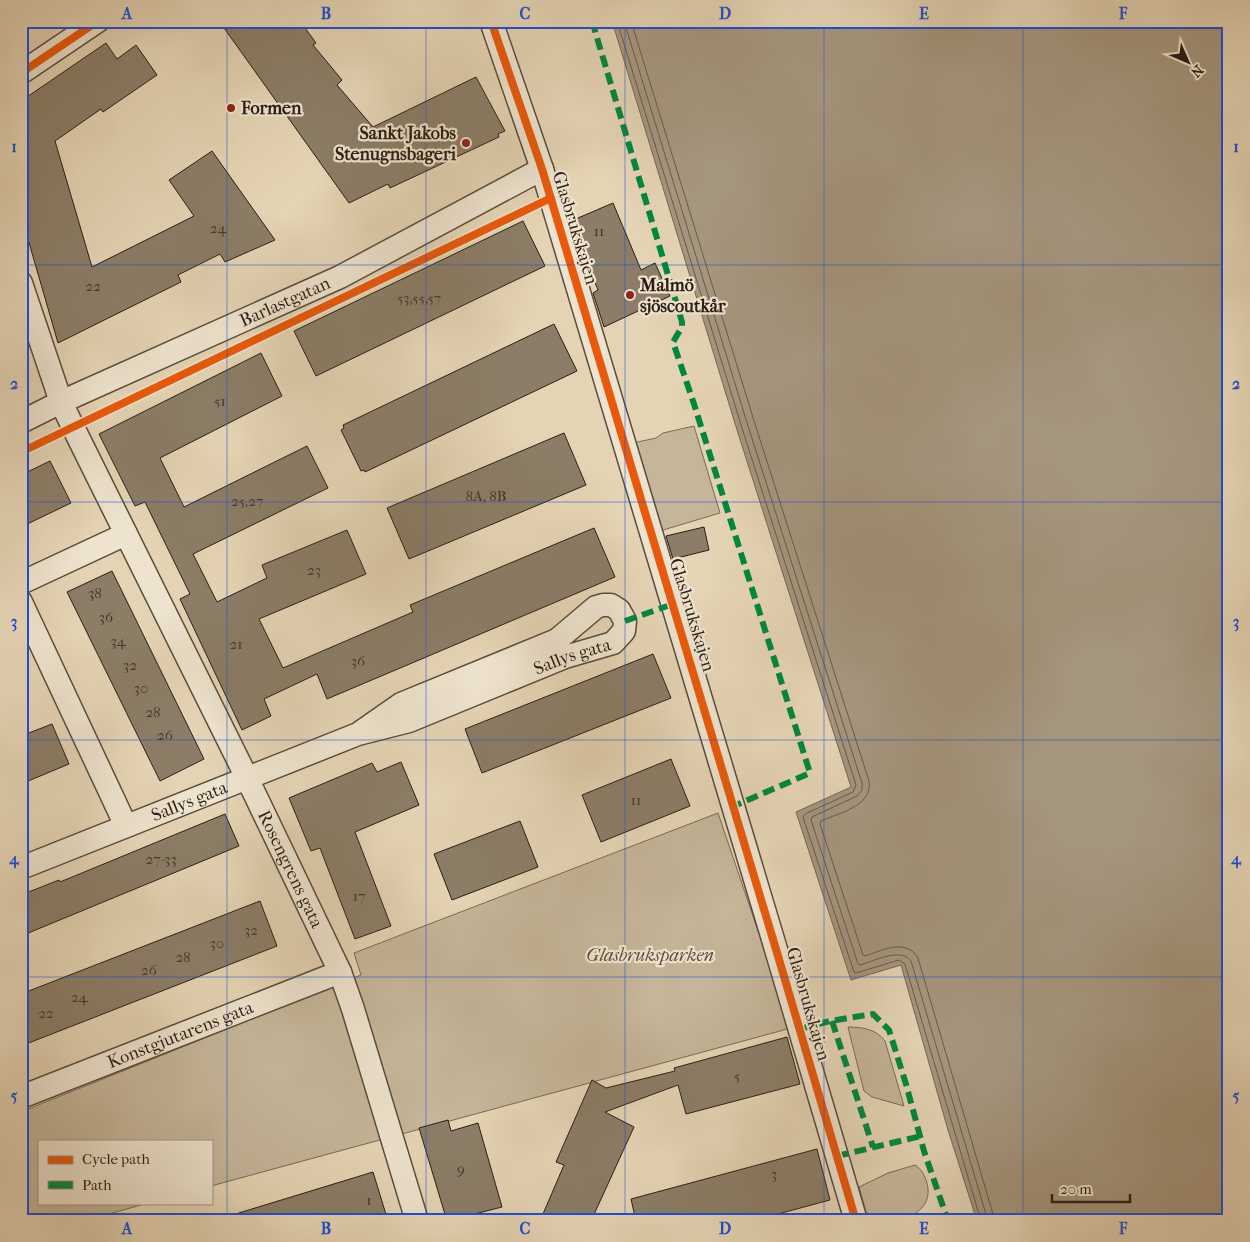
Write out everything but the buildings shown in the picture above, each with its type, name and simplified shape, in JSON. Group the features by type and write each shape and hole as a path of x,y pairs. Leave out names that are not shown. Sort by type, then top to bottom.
{"street":[{"path":"21,73 98,21"},
{"name":"Glasbrukskajen","path":"491,21 542,169 856,1221"},
{"name":"Barlastgatan","path":"21,422 61,402 340,276 542,169"},
{"name":"Rosengrens gata","path":"21,283 61,402 247,778 340,972 417,1221"},
{"path":"21,583 126,534"},
{"path":"21,602 126,826"},
{"name":"Sallys gata","path":"21,868 358,734 409,721 565,657 613,643 624,631 625,621 619,610 611,605 596,607 557,640 401,704 358,734"},
{"name":"Konstgjutarens gata","path":"21,1098 340,972"}],"green space":[{"path":"694,426 720,513 660,531 633,443 656,438 663,433"},
{"name":"Glasbruksparken","path":"718,813 791,1028 212,1186 212,1140 38,1140 38,1204 144,1204 84,1221 21,1221 21,1112 361,975 354,953"},
{"path":"848,1027 868,1030 877,1034 885,1041 904,1106 872,1097 864,1091"},
{"path":"915,1165 921,1170 926,1180 928,1193 925,1203 919,1211 899,1219 876,1217 866,1212 859,1187 888,1173"}],"water":[{"path":"612,21 1229,21 1229,1221 977,1221 948,1130 901,965 851,980 796,812 851,787 737,430"}],"marked path":[{"path":"592,21 682,322 682,327 673,342 810,773 734,806"},
{"path":"625,621 673,604"},
{"path":"800,1029 830,1021 873,1014 889,1030 924,1151 948,1221"},
{"path":"832,1021 873,1147"},
{"path":"837,1156 921,1136"},
{"path":"843,1221 855,1218"}],"cycle path":[{"path":"21,73 98,21"},
{"path":"491,21 542,169 856,1221"},
{"path":"21,452 551,198"}],"place":[{"name":"Formen","path":"231,108"},
{"name":"Sankt Jakobs Stenugnsbageri","path":"466,143"},
{"name":"Malmö sjöscoutkår","path":"630,295"}]}
